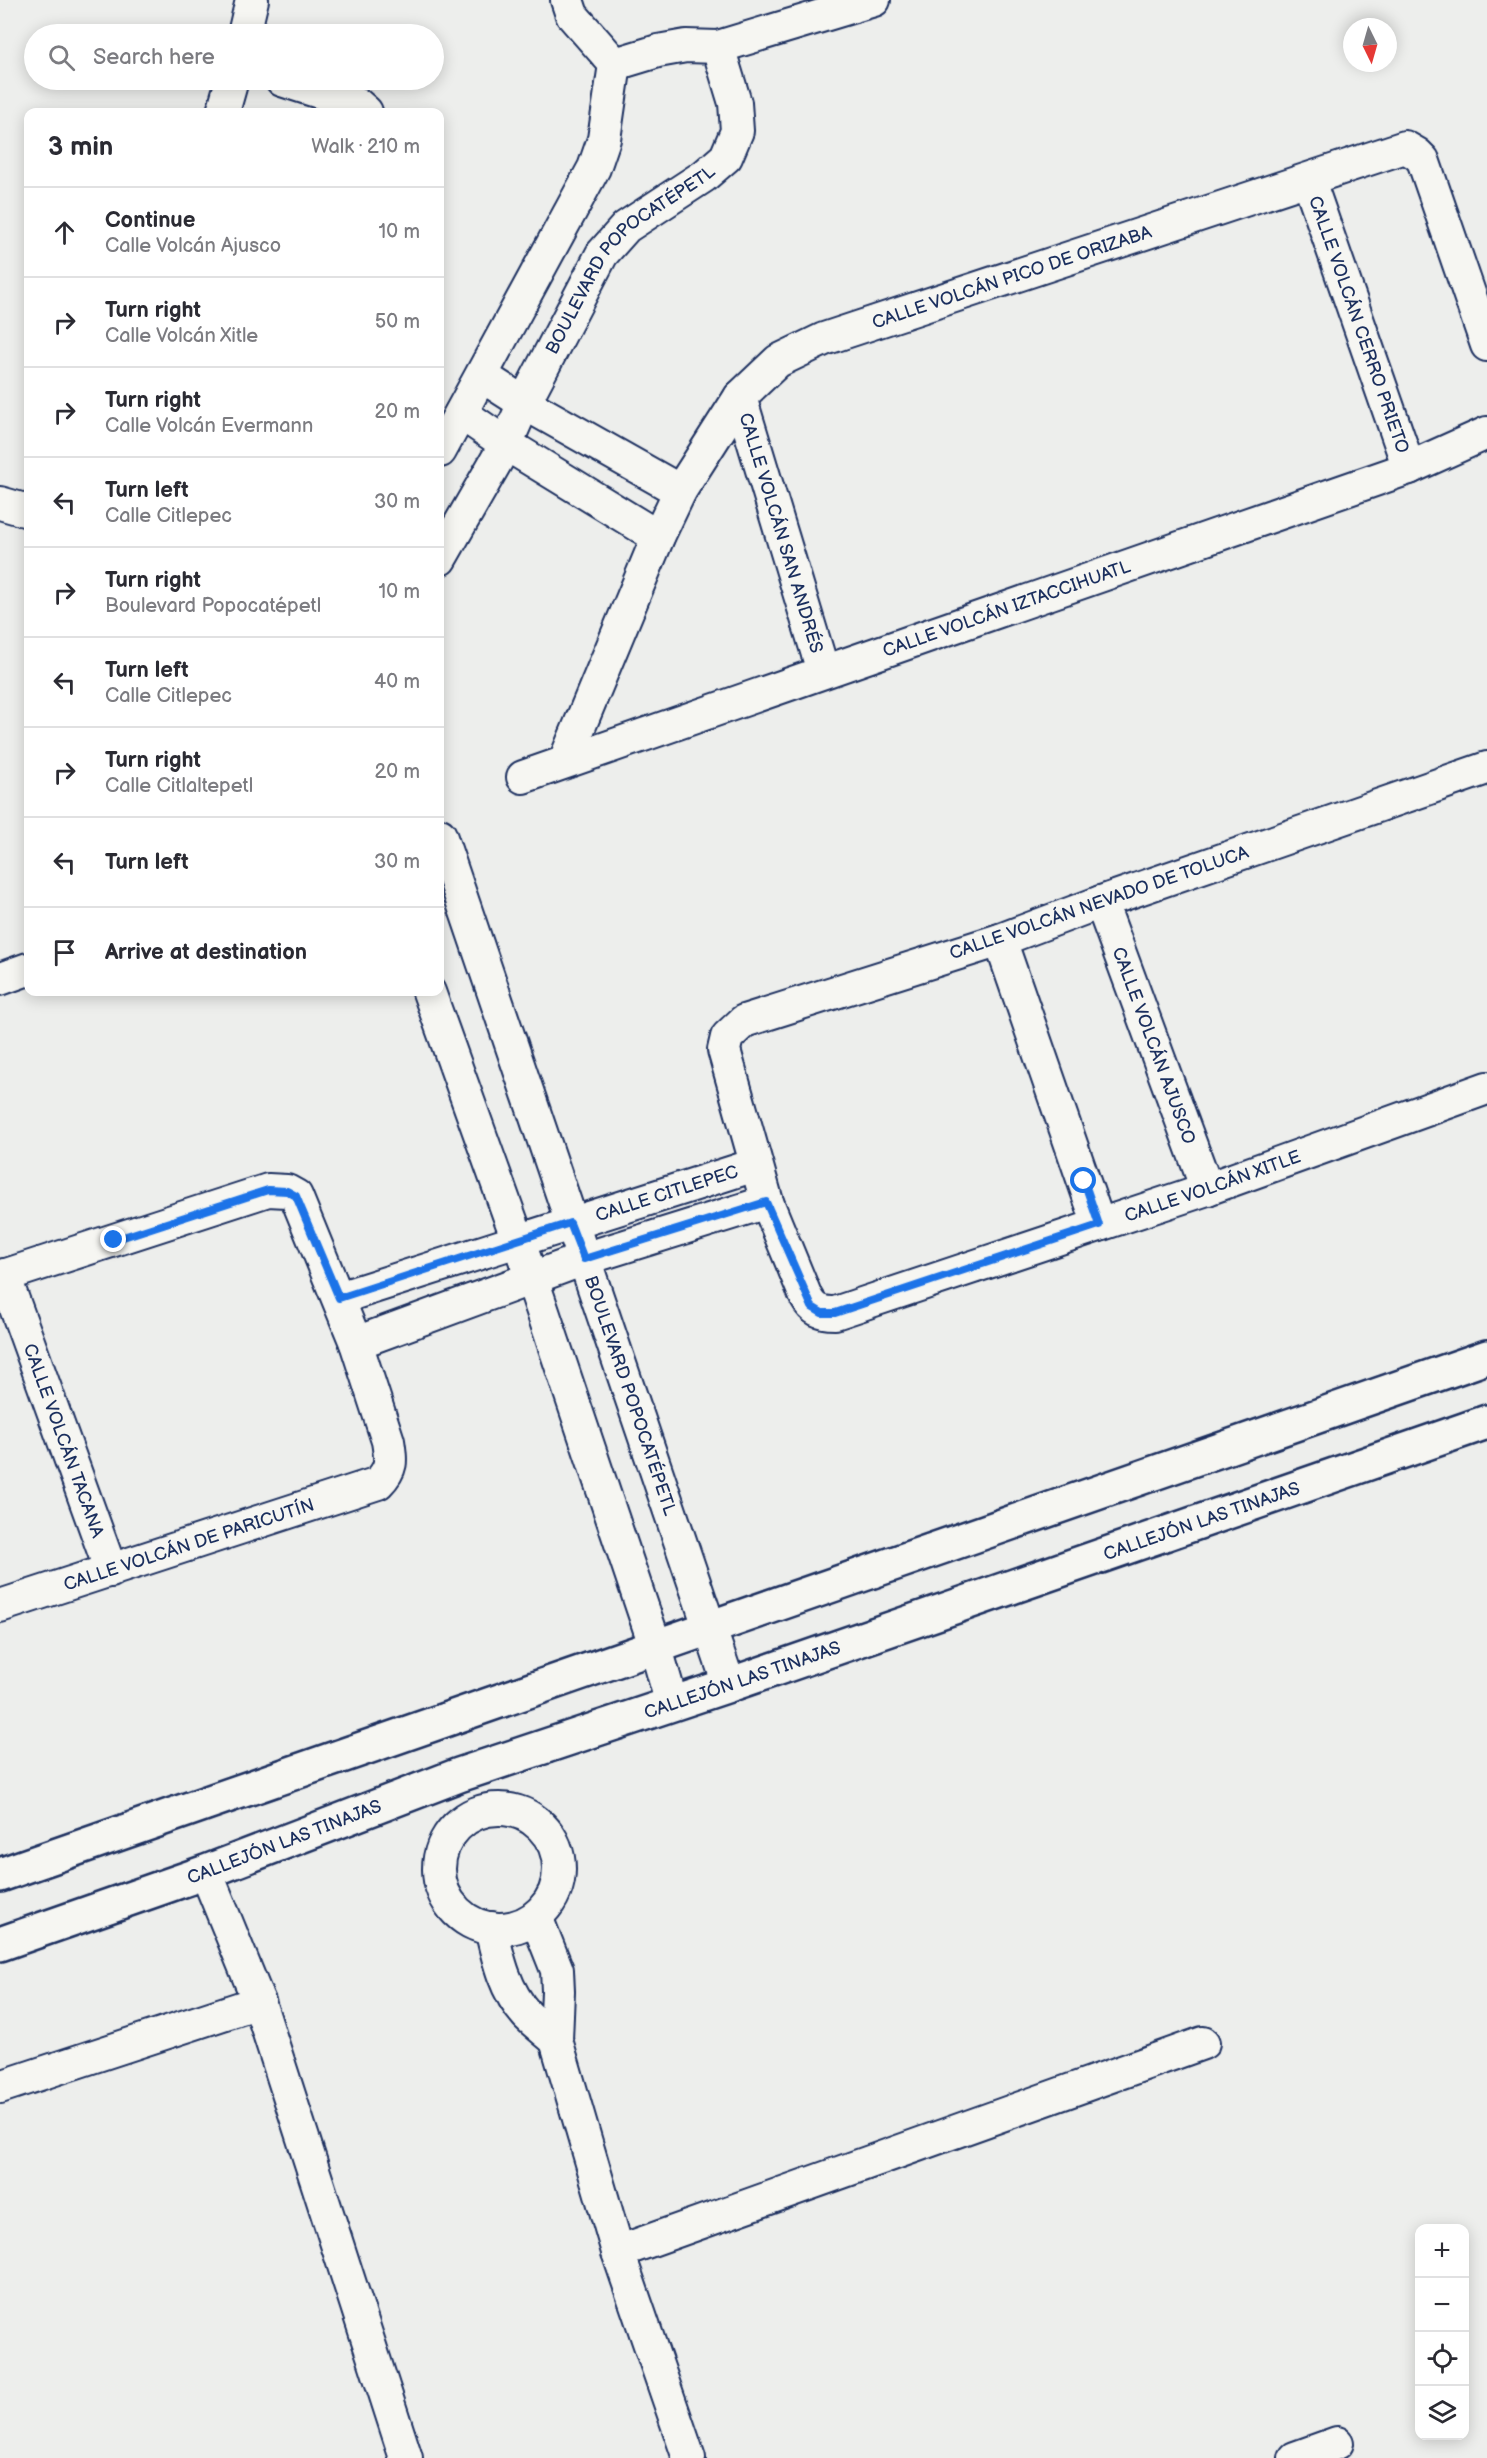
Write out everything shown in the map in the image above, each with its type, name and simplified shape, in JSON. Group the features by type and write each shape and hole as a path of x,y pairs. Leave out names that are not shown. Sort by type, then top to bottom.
{"main road":[{"path":"0,1875 655,1645 1487,1358"},
{"name":"CALLEJÓN LAS TINAJAS","path":"0,1944 206,1872 459,1775 729,1685 1487,1422"}],"street":[{"path":"246,24 252,0"},
{"path":"444,444 594,168 604,139 615,64 572,15 567,0"},
{"path":"615,64 658,51 686,46 718,47 874,0"},
{"name":"BOULEVARD POPOCATÉPETL","path":"444,552 506,444 524,403 602,254 626,227 705,176 726,157 737,131 735,104 718,47"},
{"path":"224,108 229,90"},
{"path":"313,90 357,104 362,108"},
{"name":"CALLE VOLCÁN PICO DE ORIZABA","path":"565,761 658,537 680,491 740,397 778,361 824,339 1309,181 1405,147 1423,160 1487,345"},
{"name":"CALLE VOLCÁN CERRO PRIETO","path":"1309,181 1409,468"},
{"path":"482,376 524,403 680,491"},
{"name":"CALLE VOLCÁN SAN ANDRÉS","path":"740,397 823,671"},
{"path":"461,413 506,444 658,537"},
{"name":"CALLE VOLCÁN IZTACCIHUATL","path":"523,777 1409,468 1487,433"},
{"path":"0,503 24,510"},
{"name":"CALLE VOLCÁN NEVADO DE TOLUCA","path":"755,1165 724,1050 727,1037 744,1021 1000,940 1101,902 1487,768"},
{"name":"BOULEVARD POPOCATÉPETL","path":"444,847 729,1685"},
{"name":"CALLE VOLCÁN AJUSCO","path":"1101,902 1207,1189"},
{"path":"1000,940 1099,1225"},
{"path":"0,979 24,970"},
{"path":"430,996 532,1279 655,1645 672,1704"},
{"name":"CALLE VOLCÁN XITLE","path":"766,1202 812,1307 822,1313 835,1313 1207,1189 1487,1088"},
{"path":"755,1165 766,1202"},
{"name":"CALLE CITLEPEC","path":"339,1298 755,1165"},
{"path":"2,1276 268,1190 287,1191 296,1196 357,1343"},
{"name":"CALLE CITLEPEC","path":"357,1343 584,1259 766,1202"},
{"name":"CALLE VOLCÁN TACANA","path":"2,1276 111,1571"},
{"name":"CALLE VOLCÁN DE PARICUTÍN","path":"1,1604 111,1571 378,1483 388,1473 389,1449 357,1343"},
{"path":"459,1775 472,1815"},
{"path":"501,1808 531,1818 551,1839 559,1868 559,1883 544,1909 536,1917 513,1928 491,1928 470,1922 453,1908 442,1890 439,1868 443,1846 455,1828 472,1815 501,1808"},
{"path":"206,1872 259,2002 406,2458"},
{"path":"536,1917 557,1970 556,2040 618,2252 689,2458"},
{"path":"491,1928 499,1964 508,1988 526,2014 556,2040"},
{"path":"0,2087 259,2002"},
{"path":"618,2252 1203,2043"},
{"path":"1295,2458 1337,2443"}],"route":[{"path":"114,1240 268,1190 287,1191 296,1196 339,1298 518,1242 570,1223 584,1259 766,1202 812,1307 822,1313 835,1313 1099,1225 1084,1181"}]}
